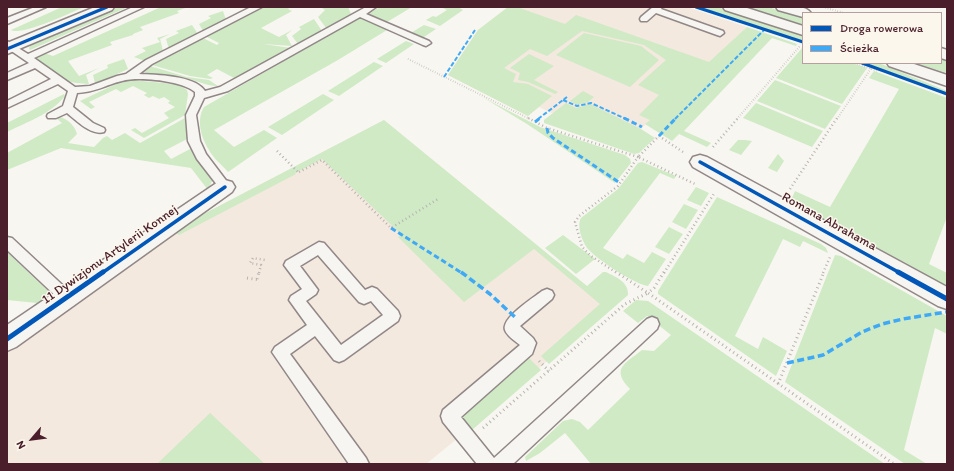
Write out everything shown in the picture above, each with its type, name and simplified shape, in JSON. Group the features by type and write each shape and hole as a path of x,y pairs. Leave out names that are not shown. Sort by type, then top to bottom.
{"street":[{"path":"8,46 107,7"},
{"path":"730,7 800,36"},
{"path":"783,7 802,12"},
{"path":"890,67 947,81"},
{"name":"Romana Abrahama","path":"700,162 947,299"},
{"name":"11 Dywizjonu Artylerii Konnej","path":"7,339 225,186"}],"lane":[{"path":"7,21 42,7"},
{"path":"7,77 31,61 140,7"},
{"path":"8,46 73,90 91,89 130,76 149,62 258,7"},
{"path":"200,96 224,89 372,7"},
{"path":"644,19 656,8 720,33"},
{"path":"360,14 426,43"},
{"path":"130,76 181,81 197,88 200,92 200,96 191,115 194,141 201,156 225,186"},
{"path":"7,105 58,80"},
{"path":"52,116 68,108 73,90"},
{"path":"68,108 89,125 100,130"},
{"path":"7,242 66,298"},
{"path":"319,247 364,298 372,293 393,316 339,355 317,327 296,300 311,290 291,265 319,247"},
{"path":"488,464 449,416 527,349 528,343 512,328 512,324 547,295"},
{"path":"500,464 652,324"},
{"path":"317,327 280,352 360,464"}],"path":[{"path":"816,7 834,12"},
{"path":"823,7 840,12"},
{"path":"802,43 700,162 659,136 638,157 618,186 577,218 575,222 582,248 591,256 648,293 894,464"},
{"path":"408,59 547,128 638,157 698,185"},
{"path":"865,64 890,67"},
{"path":"788,192 872,66"},
{"path":"277,151 299,173 322,160 391,228 438,199"},
{"path":"469,441 625,304 648,293 654,288 715,192 709,190"},
{"path":"778,384 831,255"},
{"path":"247,278 258,280 261,265 250,264 253,258 265,260"},
{"path":"544,365 549,371"}],"shaded area":[{"path":"508,7 687,7 747,27 622,147 539,107 528,116 448,75 478,30"},
{"path":"384,120 611,306 463,434 426,464 7,464 7,350 196,218"}],"green space":[{"path":"62,7 84,7 35,27 17,31 11,30"},
{"path":"116,7 128,7 30,50 29,48 31,44 37,40"},
{"path":"161,7 188,7 177,11 179,13 140,27 143,30 133,35 110,42 112,45 68,61 79,76 99,68 86,75 89,84 67,81 36,58 44,53 53,56"},
{"path":"265,7 291,7 288,9 292,11 261,28 279,37 292,30 286,35 292,46 263,44 291,48 236,79 217,69 207,75 213,78 210,79 190,76 152,65 201,39 205,39 217,45 219,43 207,36"},
{"path":"348,7 351,14 326,28 318,17 325,10 322,8"},
{"path":"380,7 412,7 387,22 368,14"},
{"path":"441,7 458,7 463,10 440,26 426,20 433,16 436,17 447,10"},
{"path":"508,7 517,7 565,24 576,15 709,62 747,27 797,44 796,46 772,38 684,131 711,143 707,147 679,134 672,141 645,124 650,120 639,115 659,95 638,85 666,60 644,45 582,31 547,56 530,49 504,68 516,74 513,82 528,84 552,96 528,116 448,75 478,30"},
{"path":"699,7 717,7 802,35 802,41"},
{"path":"741,7 768,7 802,17 802,27"},
{"path":"223,11 226,20 203,31 199,24 211,18 208,16"},
{"path":"359,18 387,30 338,60 214,130 234,147 264,130 277,138 228,172 213,156 204,140 200,128 200,117 204,107"},
{"path":"314,19 322,31 298,44 292,36 301,29 299,27"},
{"path":"192,25 198,34 169,49 166,39 179,33 176,31"},
{"path":"424,25 436,29 421,39 409,34"},
{"path":"584,33 641,46 659,60 630,87 556,55"},
{"path":"170,34 160,39 163,51 145,61 134,57 146,51 142,48 160,42 157,38"},
{"path":"406,41 414,44 386,63 377,59"},
{"path":"802,48 802,64 855,64 867,68 842,104 776,78"},
{"path":"529,54 554,66 534,80 558,92 555,94 528,82 518,80 520,73 510,68"},
{"path":"942,58 947,60 947,73 918,64 942,64"},
{"path":"124,59 128,69 95,83 93,75 108,68 107,65"},
{"path":"374,62 383,66 339,96 328,91"},
{"path":"868,64 881,64 947,91 947,93"},
{"path":"150,66 187,77 209,80 218,86 181,77 157,76 144,72 143,70"},
{"path":"874,71 947,98 947,217 929,264 947,273 947,287 802,207 792,198 795,191 830,207 899,89 869,78"},
{"path":"132,80 181,86 187,90 188,94 185,115 144,138 131,130 135,128 142,133 169,118 164,113 175,107 168,103 170,101 164,97 159,99 153,96 149,98 144,95 147,93 133,86 121,92 116,89 89,102 95,107 91,109 80,101 114,85"},
{"path":"775,80 841,106 825,129 757,101"},
{"path":"583,91 594,97 588,102 577,105 570,101"},
{"path":"64,94 65,96 46,113 7,132 7,123"},
{"path":"323,94 334,100 282,135 268,127"},
{"path":"484,98 540,127 625,155 630,159 631,163 615,183 527,124"},
{"path":"566,103 576,108 590,104 641,129 655,138 639,153 634,154 544,123 544,120"},
{"path":"756,103 823,131 812,147 743,118"},
{"path":"60,117 71,123 77,134 68,143 94,147 107,136 112,140 125,133 140,143 185,118 189,138 164,151 171,159 192,148 198,161 213,179 208,190 191,168 61,148 7,170 7,153 62,123 56,118"},
{"path":"384,120 587,286 603,272 606,272 624,283 628,290 628,295 549,364 541,356 600,304 534,249 464,302 398,237 401,234 322,159 179,235 175,232 196,218"},
{"path":"738,140 752,141 741,155 729,150"},
{"path":"778,154 784,161 777,172 768,168"},
{"path":"642,162 676,176 674,179 660,173 603,248 623,259 627,254 644,263 652,252 666,259 648,286 642,285 626,277 608,266 589,250 581,235 579,226 581,218 618,189 638,163"},
{"path":"696,187 709,193 701,206 687,200"},
{"path":"717,197 821,244 826,248 828,253 803,241 800,247 783,239 735,336 758,349 763,337 787,351 776,376 658,294 658,291"},
{"path":"684,204 698,210 686,229 672,222"},
{"path":"669,227 683,234 669,254 655,247"},
{"path":"563,235 595,259 576,274 545,248"},
{"path":"7,252 50,293 47,300 37,303 7,300"},
{"path":"835,255 841,256 947,316 947,334 935,328 904,450 927,464 905,464 785,382"},
{"path":"636,300 648,301 885,464 591,464 565,433 540,453 526,461 525,457 563,421 572,419 580,422 588,430 630,389 621,376 622,367 625,363 642,350 654,351 671,335 647,316 638,323 623,311"},
{"path":"529,358 541,370 472,430 461,417"},
{"path":"210,413 265,464 157,464"}],"marked path":[{"path":"659,136 765,29"},
{"path":"444,77 475,30"},
{"path":"535,122 567,97"},
{"path":"563,100 577,106 591,103 642,127"},
{"path":"547,128 548,133 553,138 620,183"},
{"path":"391,228 476,282 517,319"},
{"path":"787,363 808,360 823,355 862,332 882,324 946,312"}],"cycle path":[{"path":"7,49 107,7"},
{"path":"696,7 802,42"},
{"path":"865,64 947,94"},
{"path":"700,162 947,299"},
{"path":"7,339 225,187"}]}
